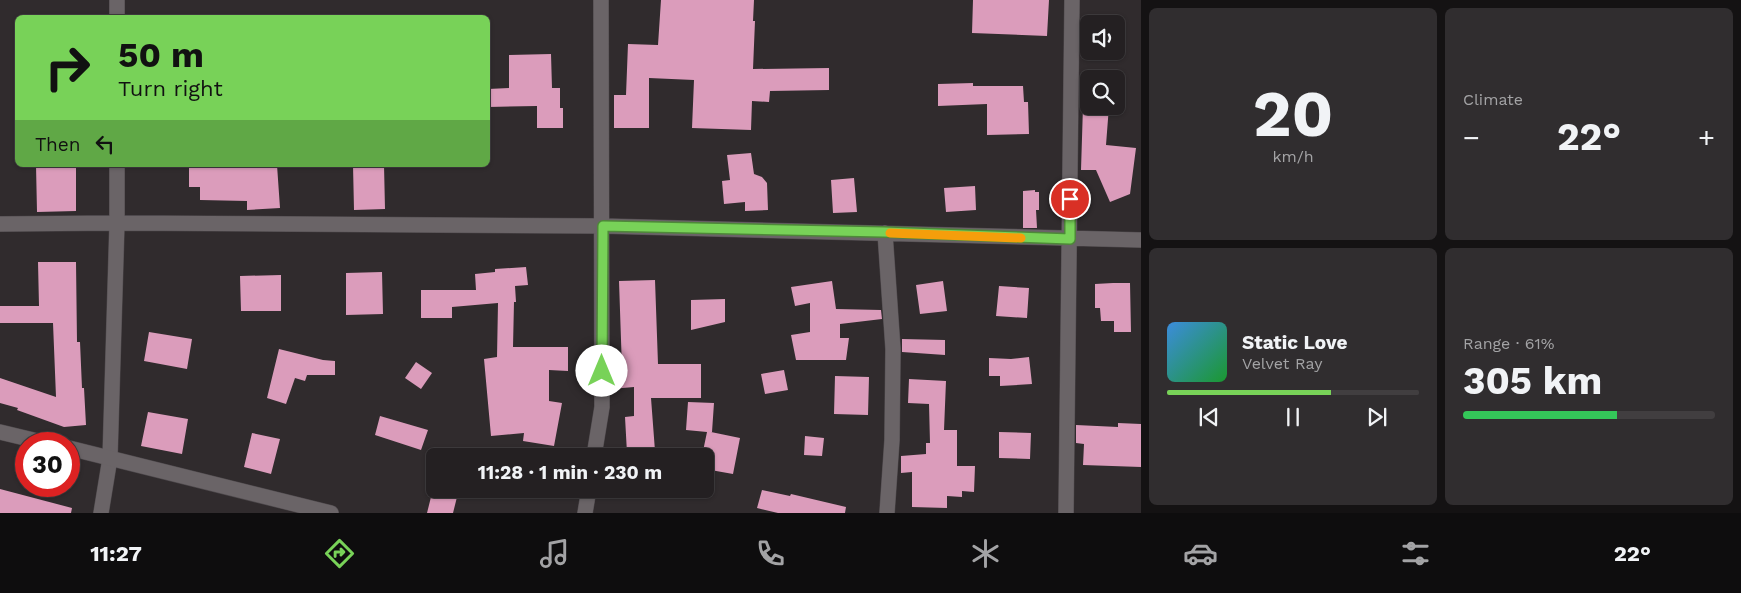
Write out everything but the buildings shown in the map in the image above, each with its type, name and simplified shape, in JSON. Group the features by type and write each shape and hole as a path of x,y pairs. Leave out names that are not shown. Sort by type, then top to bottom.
{"street":[{"path":"117,0 117,15"},
{"path":"595,448 602,407 601,0"},
{"path":"1066,513 1072,0"},
{"path":"101,513 110,458 117,167"},
{"path":"0,224 603,226 1141,240"},
{"path":"884,232 893,349 892,440 887,513"},
{"path":"0,432 15,436"},
{"path":"80,451 331,513"},
{"path":"585,513 588,498"}],"slow traffic":[{"path":"890,233 1021,238"}],"route":[{"path":"602,371 603,226 884,232 1070,239 1070,199"}]}
